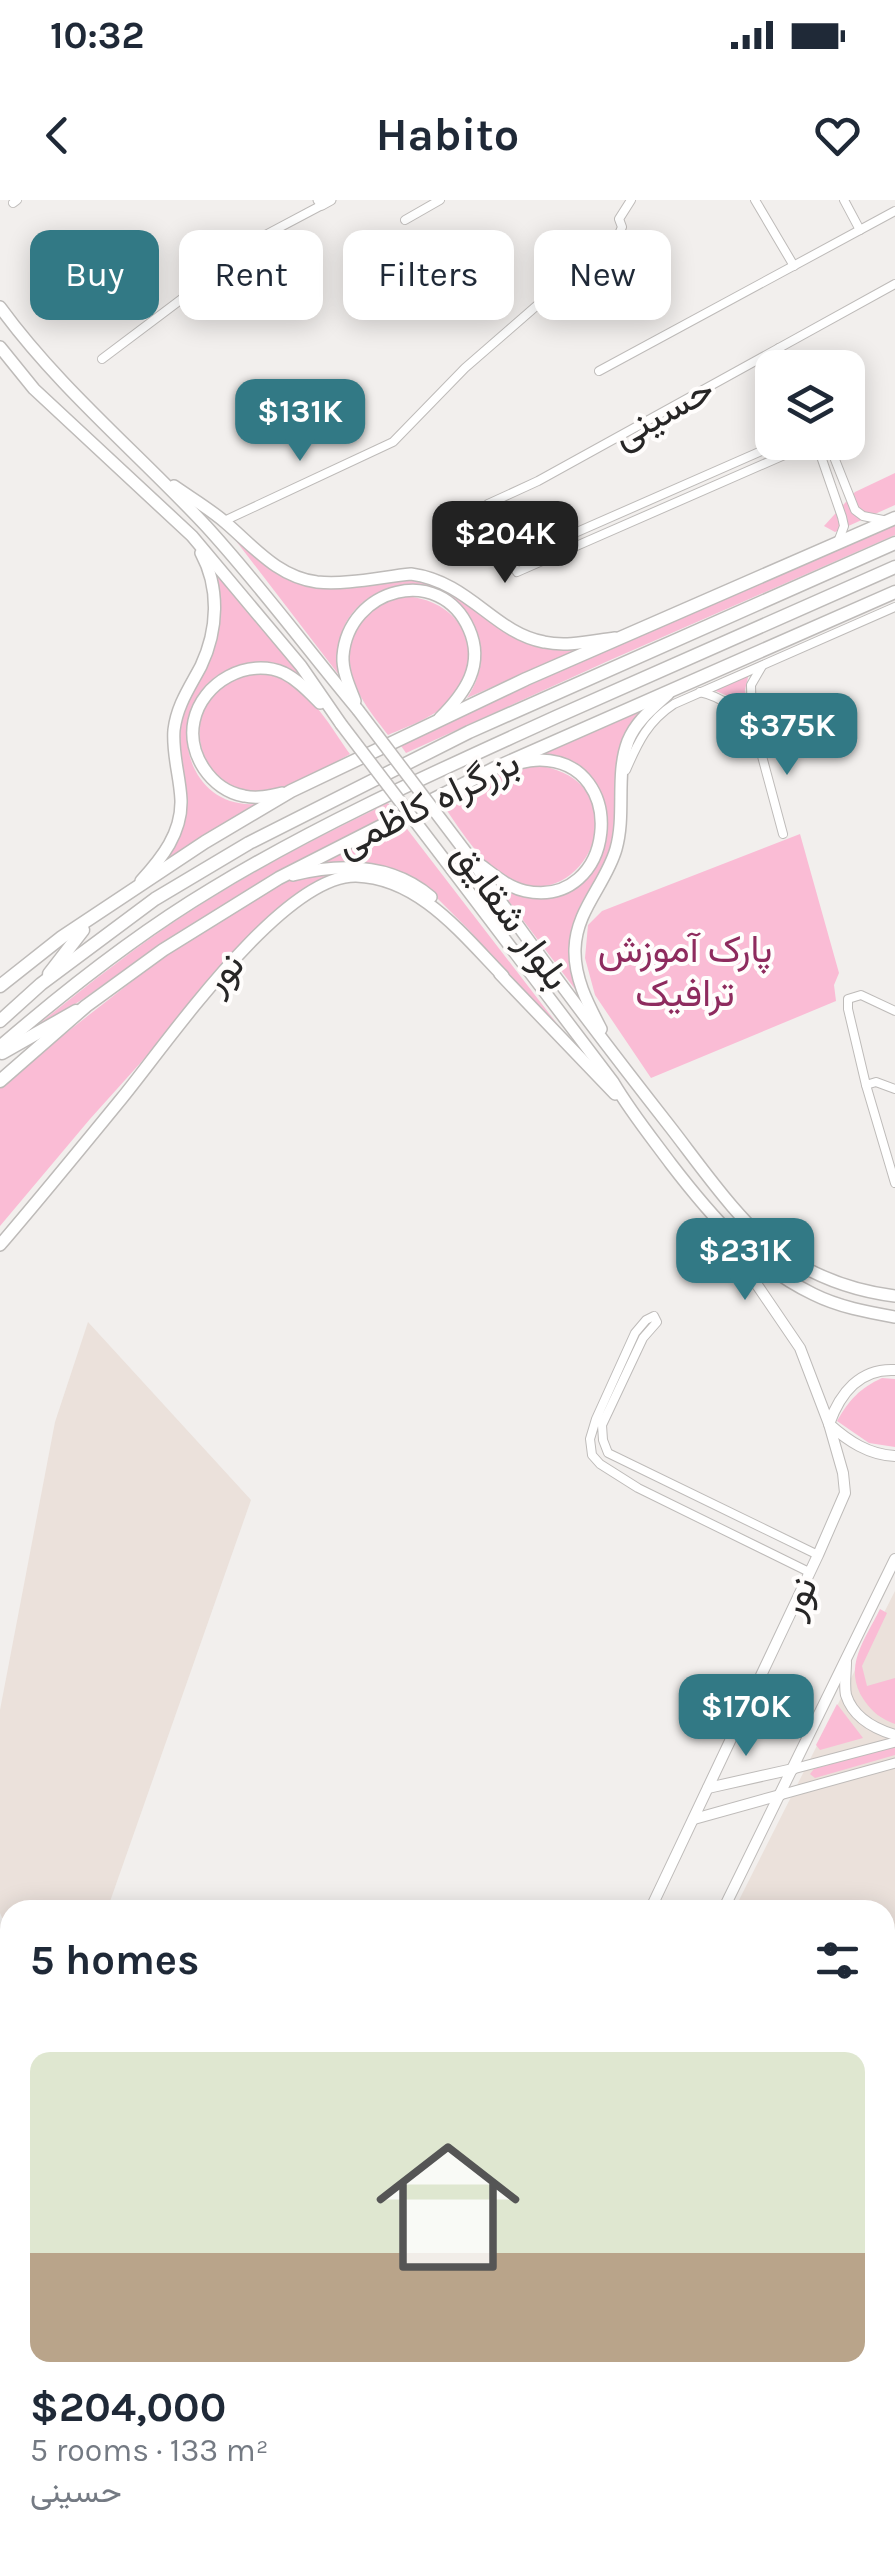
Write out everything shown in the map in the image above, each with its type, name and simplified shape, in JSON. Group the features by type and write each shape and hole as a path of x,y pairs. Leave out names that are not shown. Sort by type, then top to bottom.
{"highway":[{"name":"بزرگراه کاظمی","path":"0,986 62,937 205,842 291,792 438,720 891,519"},
{"name":"بزرگراه کاظمی","path":"0,1020 41,984 156,899 249,843 484,726 895,543"},
{"name":"بزرگراه کاظمی","path":"0,1051 60,997 234,875 424,776 895,567"},
{"path":"839,616 895,582"},
{"name":"بزرگراه کاظمی","path":"0,1081 86,1006 163,950 279,878 496,768 895,592"},
{"path":"41,984 94,917"},
{"path":"0,1051 86,1006"}],"main road":[{"name":"بلوار شقایق","path":"0,307 54,372 241,566 358,710 614,1055 754,1230 810,1271 841,1284 895,1296"},
{"name":"بلوار شقایق","path":"0,347 34,389 192,536 278,636 702,1204 775,1273 814,1295 895,1318"},
{"path":"149,468 224,521 277,568 297,577 339,582 422,576 455,588 518,633 540,642 572,644 624,637"},
{"path":"129,893 160,861 178,824 181,802 174,731 179,706 201,665 214,625 211,578 192,536"},
{"path":"358,710 343,660 356,616 386,595 417,591 434,594 455,608 465,620 475,650 469,682 438,720"},
{"path":"291,792 240,796 206,773 192,739 194,718 204,698 216,683 237,672 261,668 283,672 304,686 340,724"},
{"path":"614,1055 581,988 574,950 580,921 615,854 620,834 625,752 635,728 674,689"},
{"path":"471,858 510,886 538,892 568,884 590,866 599,850 602,814 595,793 581,777 569,768 543,760 496,768"},
{"path":"279,878 348,867 373,869 420,888 464,929 593,1074 628,1107"},
{"name":"نور","path":"0,1244 224,969 286,910 327,882 364,877 409,890 503,976"},
{"name":"نور","path":"655,1900 845,1493 828,1424 800,1348 702,1204"},
{"path":"895,1370 871,1372 850,1386 828,1424 875,1454 895,1456"},
{"name":"نور","path":"728,1900 895,1558"},
{"path":"846,1659 846,1694 853,1707 876,1729 895,1739"},
{"path":"708,1788 793,1769"},
{"path":"694,1819 780,1796"}],"street":[{"path":"405,220 440,200"},
{"path":"224,521 393,442 465,368 619,234 619,219 631,200"},
{"path":"755,200 794,266"},
{"path":"844,200 860,230"},
{"path":"102,360 187,295 222,258 323,202"},
{"path":"599,371 895,211"},
{"name":"حسینی","path":"512,561 490,537 483,513 488,504 538,481 895,284"},
{"path":"755,454 512,561 517,572 774,460"},
{"path":"821,460 842,517 838,543"},
{"path":"835,460 855,510 874,520 891,519"},
{"path":"622,778 644,730 658,715 698,692 895,607"},
{"path":"763,664 751,685 754,733 783,834"},
{"path":"698,692 712,694 736,710 754,733"},
{"path":"894,1177 866,1085 848,998 861,994 895,1012"},
{"path":"866,1085 876,1082 895,1089"},
{"path":"810,1572 638,1488 600,1464 592,1454 590,1440 596,1419 635,1333 646,1320 654,1316 657,1322 643,1338 602,1425 608,1452 818,1555"},
{"path":"793,1769 895,1739"},
{"path":"780,1796 895,1763"}],"shaded area":[{"path":"88,1322 251,1500 111,1900 0,1900 0,1710 55,1422"},
{"path":"895,1591 895,1900 739,1900"}],"green space":[{"path":"895,473 895,505 835,532 824,526 855,492"},
{"path":"895,523 895,535 406,753 399,743"},
{"path":"233,537 274,572 298,582 424,581 464,601 514,637 555,650 580,649 467,698 480,667 476,633 459,607 436,591 411,586 385,590 363,602 346,622 339,648 342,679"},
{"path":"216,571 305,681 261,662 238,666 212,679 196,700 188,724 188,749 196,773 212,791 235,802 265,803 164,863 178,838 185,810 182,720 219,627"},
{"path":"406,596 443,608 456,620 469,649 467,666 461,684 443,707 388,735 364,702 354,680 351,647 362,620 388,601"},
{"path":"249,673 283,680 297,688 320,711 350,754 282,790 242,792 225,783 204,754 201,718 221,686"},
{"path":"749,673 745,690 749,718 730,697 711,689"},
{"path":"646,708 622,739 610,852 576,918 574,945 581,997 492,879 522,895 551,896 572,889 589,875 601,857 607,836 606,814 597,792 570,766 555,758 538,756"},
{"path":"535,765 570,776 589,796 596,820 592,845 579,867 559,882 534,887 506,877 487,862 441,802 506,771"},
{"path":"388,803 394,812 237,896 20,1039 186,914 285,856"},
{"path":"401,821 578,1051 429,890 412,879 300,870"},
{"name":"پارک آموزش ترافیک","path":"800,834 839,973 834,985 836,1001 651,1078 595,995 585,958 588,925 602,911"},
{"path":"338,870 413,889 337,873 311,886 269,918 213,975 0,1226 0,1088 180,945 283,883 300,875"},
{"path":"882,1378 895,1379 895,1447 869,1443 837,1421 856,1395"},
{"path":"880,1609 887,1613 862,1666 867,1686 895,1678 895,1724 870,1708 855,1676 858,1654"},
{"path":"837,1704 863,1738 820,1750 816,1745"},
{"path":"895,1746 895,1755 815,1778 810,1774 814,1769"}]}
